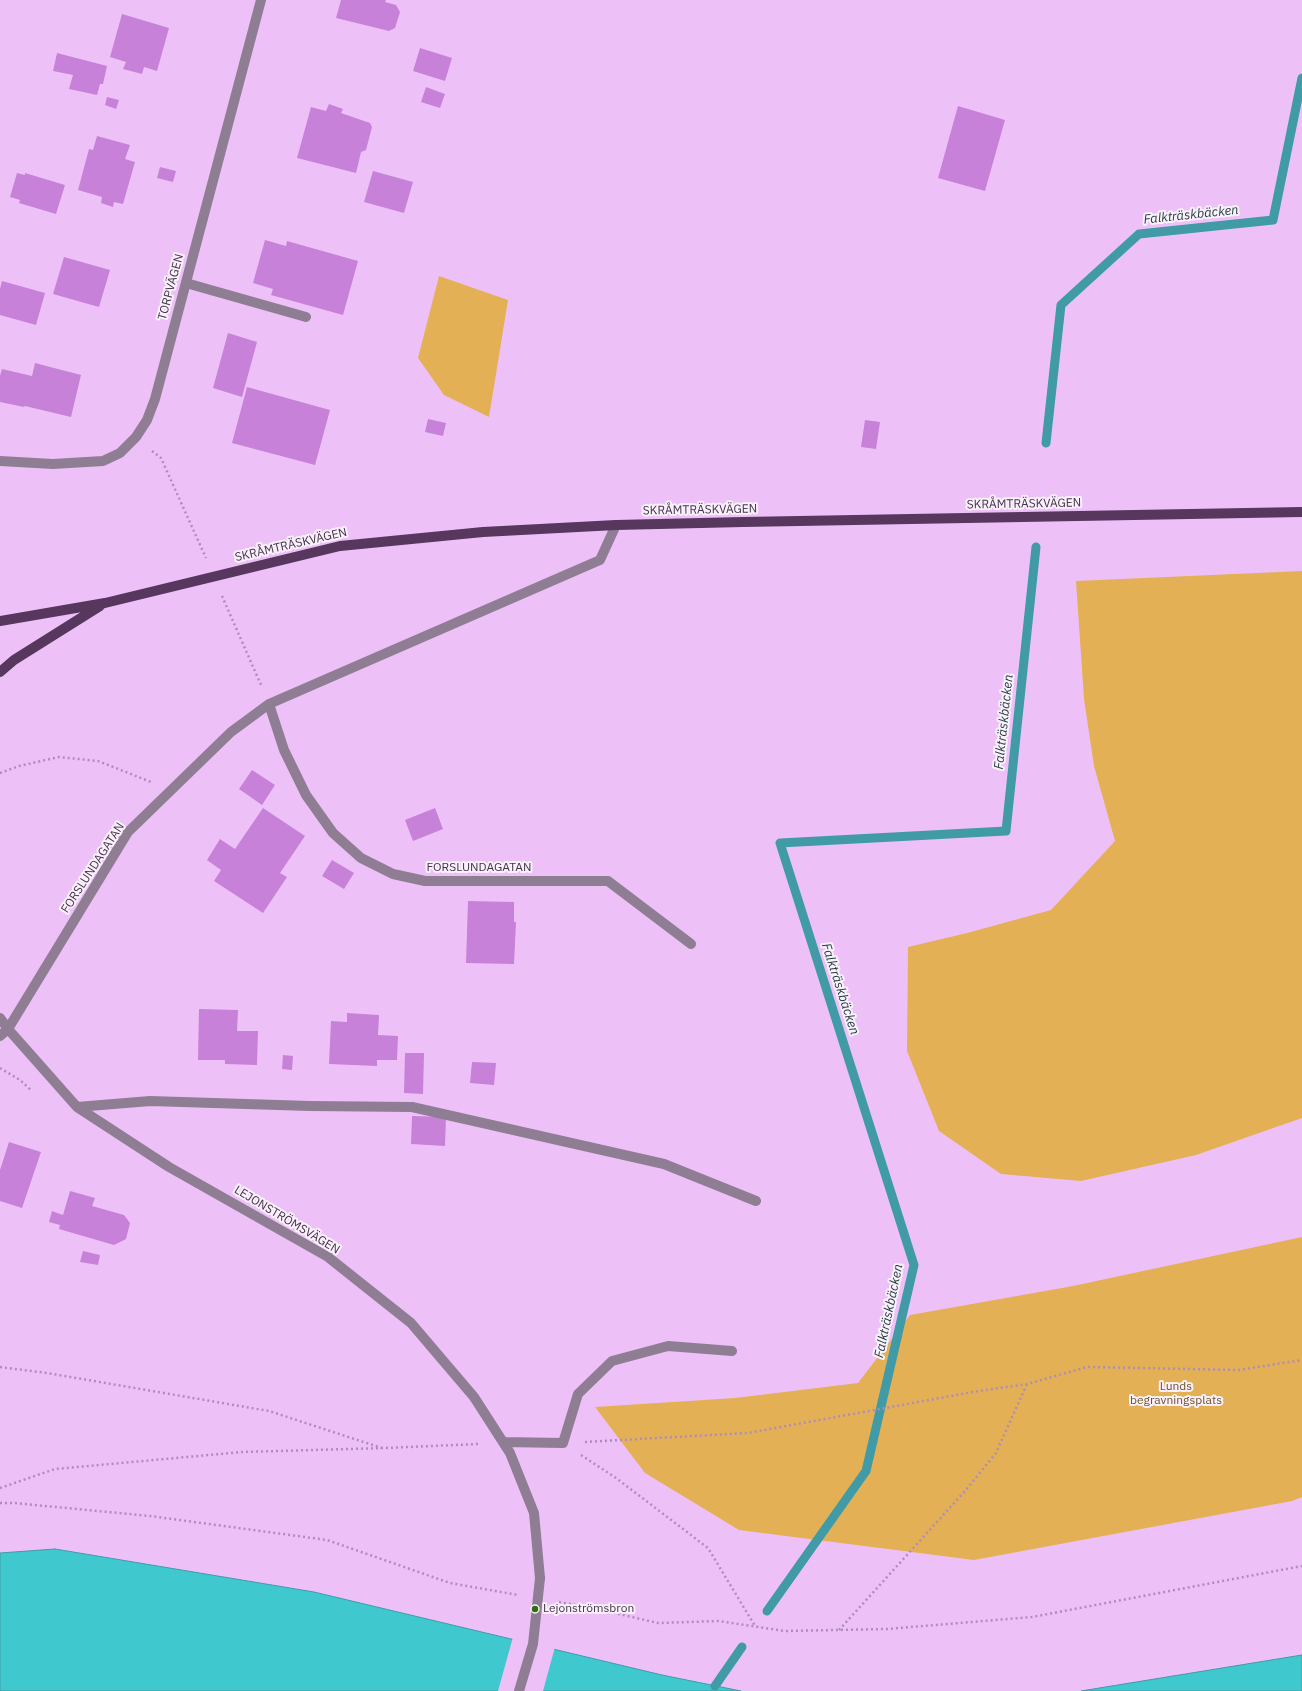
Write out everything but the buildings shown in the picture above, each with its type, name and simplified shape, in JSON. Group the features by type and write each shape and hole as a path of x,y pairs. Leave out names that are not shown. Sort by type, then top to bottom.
{"main road":[{"name":"SKRÅMTRÄSKVÄGEN","path":"0,621 106,603 340,546 483,532 616,525 1302,512"},
{"name":"SKRÅMTRÄSKVÄGEN","path":"0,672 14,660 106,603"}],"street":[{"name":"TORPVÄGEN","path":"0,461 53,464 103,461 120,453 136,438 147,420 155,398 186,284 261,0"},
{"path":"186,284 306,317"},
{"name":"FORSLUNDAGATAN","path":"4,1032 128,832 231,732 269,704 600,560 616,525"},
{"name":"FORSLUNDAGATAN","path":"269,704 284,750 306,795 333,833 361,858 393,874 426,882 608,881 691,944"},
{"name":"LEJONSTRÖMSVÄGEN","path":"0,1018 4,1032 78,1107 169,1167 328,1257 411,1322 474,1397 510,1453 534,1513 540,1578 533,1644 519,1691"},
{"path":"78,1107 150,1101 310,1106 412,1107 664,1164 756,1201"},
{"path":"503,1442 563,1443 578,1394 612,1361 668,1346 732,1351"}],"path":[{"path":"0,773 19,766 59,757 98,761 172,790"},
{"path":"0,1068 20,1080 36,1094"},
{"path":"563,1443 748,1433 806,1424 972,1392 1027,1384 1087,1367 1239,1370 1302,1360"},
{"path":"0,1367 47,1373 269,1411 385,1448"},
{"path":"839,1630 965,1491 996,1453 1027,1384"},
{"path":"0,1488 55,1469 242,1452 480,1444 476,1437"},
{"path":"563,1443 616,1478 708,1548 755,1627"},
{"path":"0,1504 14,1503 150,1516 326,1540 450,1583 526,1596"},
{"path":"556,1601 658,1623 719,1621 784,1630 887,1629 1032,1617 1302,1566"}],"green space":[{"path":"439,276 508,300 489,417 444,395 418,358"},
{"path":"1302,571 1302,1118 1196,1155 1081,1181 1001,1174 939,1131 907,1051 908,947 967,933 1051,910 1115,841 1094,766 1084,699 1076,581"},
{"name":"Lunds begravningsplats","path":"1302,1237 1302,1497 1292,1501 974,1560 739,1530 645,1473 595,1407 735,1398 858,1383 910,1315 1073,1286"}],"shaded area":[{"path":"55,1549 314,1592 662,1675 741,1691 0,1691 0,1553"},
{"path":"1302,1655 1302,1691 1081,1691"}],"pier":[{"path":"513,1637 555,1647 543,1691 498,1691"}],"waterway":[{"name":"Falkträskbäcken","path":"1046,443 1061,305 1139,234 1273,220 1302,78"},
{"name":"Falkträskbäcken","path":"767,1611 866,1471 914,1265 780,843 1006,831 1036,547"},
{"name":"Falkträskbäcken","path":"715,1686 742,1647"}],"place":[{"name":"Lejonströmsbron","path":"535,1609"}]}
